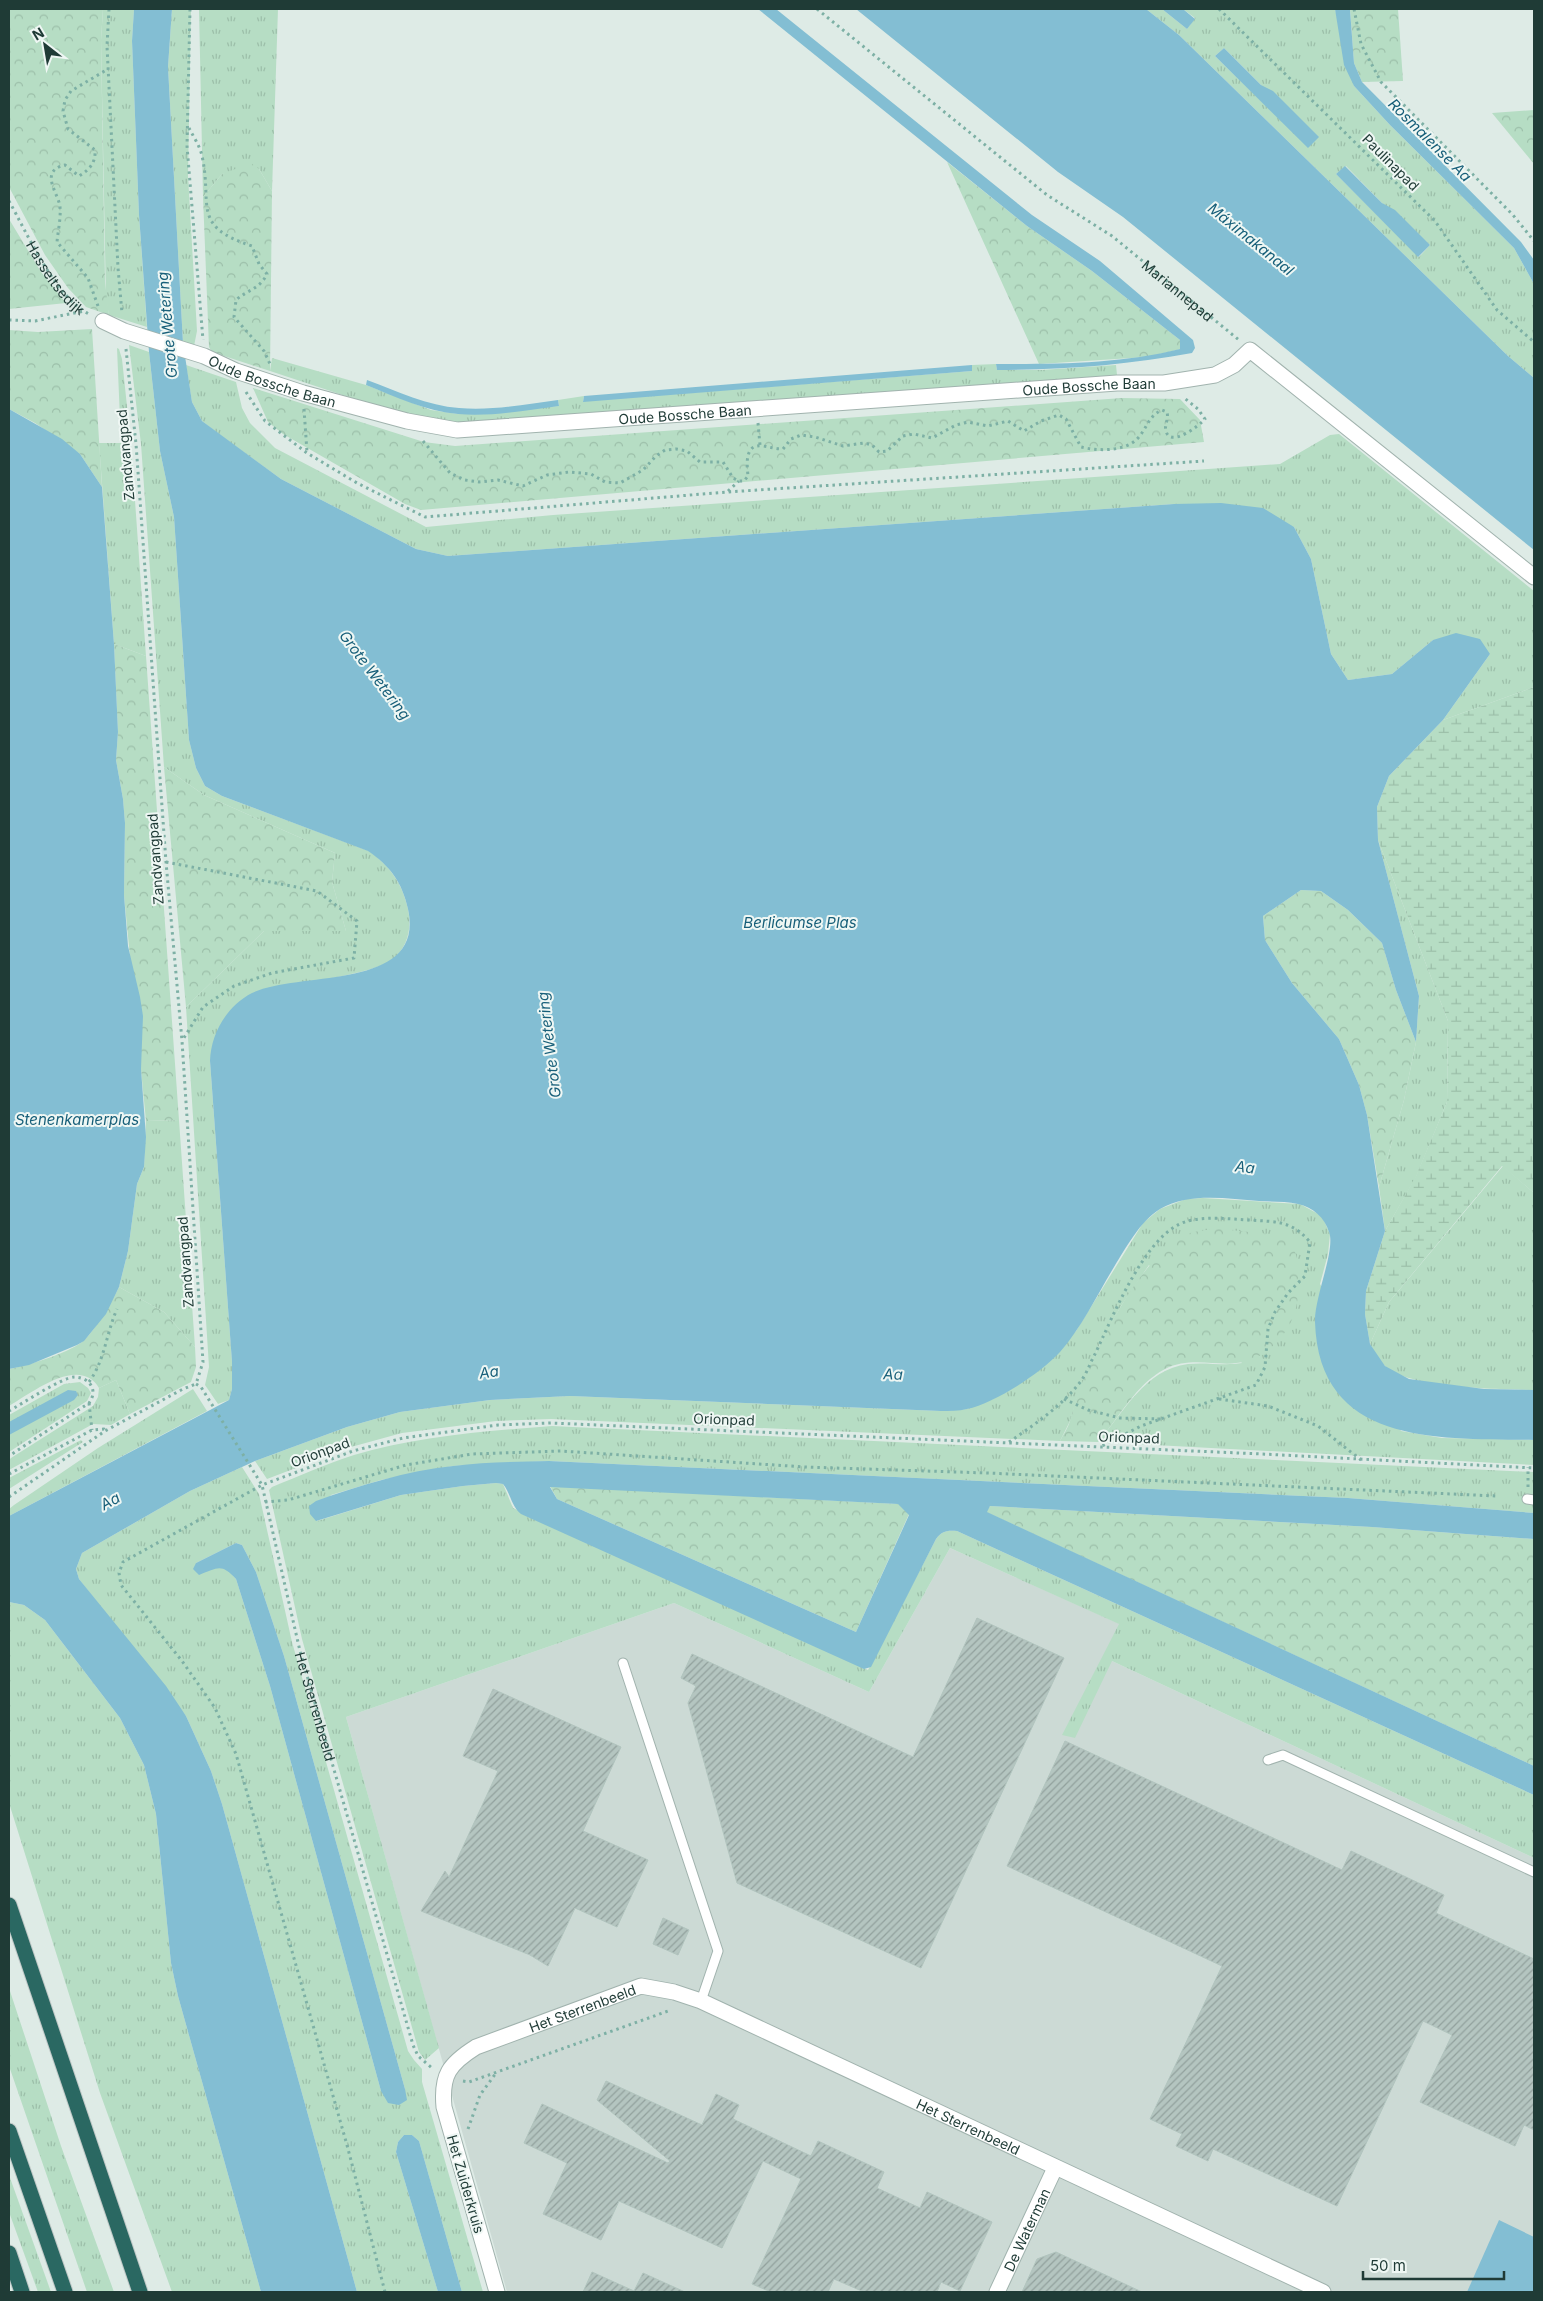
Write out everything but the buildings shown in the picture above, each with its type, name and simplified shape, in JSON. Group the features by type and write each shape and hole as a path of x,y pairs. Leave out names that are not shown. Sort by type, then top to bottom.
{"highway":[{"path":"9,1905 140,2292"},
{"path":"9,2131 65,2292"},
{"path":"9,2253 22,2292"}],"street":[{"name":"Hasseltsedijk","path":"102,321 131,333"},
{"name":"Oude Bossche Baan","path":"131,333 204,356 236,371 302,393 406,421 457,430 1117,383 1164,382 1215,375 1234,365 1250,350"},
{"path":"1250,350 1534,577"},
{"name":"Het Sterrenbeeld","path":"446,2076 456,2060 476,2047 641,1986 674,1992 701,2002 1323,2292"},
{"name":"Het Zuiderkruis","path":"446,2076 442,2091 444,2108 497,2292"},
{"name":"De Waterman","path":"996,2292 1056,2168"}],"lane":[{"path":"622,1663 718,1951 701,2002"},
{"path":"1268,1760 1283,1755 1534,1872"}],"path":[{"name":"Zandvangpad","path":"109,9 107,46 118,268 131,333 136,444 166,862 182,1041 203,1362 196,1384"},
{"path":"190,9 187,146 204,356"},
{"name":"Mariannepad","path":"817,9 1047,194 1112,236 1250,350"},
{"name":"Paulinapad","path":"1219,9 1435,221 1498,310 1534,342"},
{"path":"1354,9 1361,44 1380,82 1513,215 1534,241"},
{"path":"102,321 96,296 88,278 57,242 60,206 51,185 54,171 59,166 65,164 79,176 90,168 96,158 95,150 68,129 63,111 65,100 71,91 108,69"},
{"path":"187,125 202,154 206,208 212,223 222,233 252,246 267,274 264,282 257,288 236,300 234,317 264,351 280,385"},
{"name":"Hasseltsedijk","path":"9,201 46,269 65,293 84,311 102,321"},
{"path":"9,320 35,321 84,311"},
{"path":"236,371 250,398 265,420 307,453 357,483 425,517 727,492 1204,461"},
{"path":"406,421 450,473 465,480 479,482 498,480 523,486 547,475 569,472 591,474 604,482 620,483 643,470 656,456 665,450 676,449 686,451 700,462 711,460 723,462 733,478 738,481 744,481 748,476 746,463 748,454 752,449 760,445 783,449 792,438 800,435 815,437 843,446 864,443 872,445 879,452 887,451 903,436 914,434 932,438 956,425 968,422 988,426 1008,421 1024,431 1041,420 1058,415 1066,419 1081,447 1103,450 1126,446 1137,439 1154,413 1162,410 1167,412 1169,419 1165,428 1167,435 1177,437 1198,427 1205,419 1198,409 1164,382"},
{"path":"302,393 307,453"},
{"path":"727,492 738,481"},
{"path":"166,862 317,891 357,921 354,958 272,973 234,986 203,1008 182,1041"},
{"path":"1008,1442 1032,1426 1064,1399 1082,1380 1138,1268 1160,1237 1169,1229 1187,1221 1207,1218 1288,1223 1302,1232 1310,1242 1305,1276 1288,1293 1275,1312 1268,1328 1265,1367 1256,1385 1141,1426 1100,1447"},
{"path":"89,1382 96,1372 104,1353 110,1326 117,1309"},
{"path":"9,1411 61,1381 75,1377 89,1382 94,1390 94,1396 89,1403 9,1456"},
{"path":"9,1497 105,1431 183,1388 196,1384 203,1390 262,1486"},
{"path":"1064,1399 1088,1410 1120,1418 1164,1419"},
{"path":"1218,1399 1268,1406 1318,1426 1361,1460"},
{"path":"89,1403 92,1430"},
{"name":"Orionpad","path":"385,2292 344,2135 236,1754 215,1708 182,1661 121,1585 119,1573 123,1562 262,1486 353,1451 403,1438 498,1425 551,1423 1008,1442 1534,1468"},
{"path":"9,1474 92,1430 104,1429 105,1431"},
{"path":"266,1502 288,1500 406,1465 472,1454 561,1451 805,1467 987,1473 1496,1496"},
{"path":"1528,1467 1531,1500"},
{"name":"Het Sterrenbeeld","path":"262,1486 300,1651 413,2045 418,2056 425,2064 446,2076"},
{"path":"446,2076 469,2082 670,2010 679,2011"},
{"path":"466,2136 480,2094 497,2072"}],"shaded area":[{"path":"950,1548 1120,1624 1112,1661 1534,1858 1534,2292 507,2292 346,1717 674,1603 869,1692"}],"green space":[{"path":"9,9 103,9 101,40 105,282 109,315 86,307 68,288 45,255 9,187"},
{"path":"103,9 134,9 132,41 139,215 147,327 109,315 106,299 101,40"},
{"path":"172,9 191,9 188,176 197,331 194,346 183,343 168,67"},
{"path":"199,9 278,9 272,191 259,169 222,174 203,197"},
{"path":"1146,9 1162,9 1187,29 1195,18 1183,9 1335,9 1354,86 1390,125 1514,248 1534,284 1534,378 1508,356 1179,35","holes":["1224,48 1261,85 1309,148 1215,56","1346,166 1382,203 1430,245 1419,257 1336,174"]},
{"path":"1350,9 1398,9 1403,81 1362,82 1354,63"},
{"path":"1534,110 1534,164 1492,113"},
{"path":"947,162 1027,226 1092,271 1180,340 1181,349 1147,357 1039,364"},
{"path":"251,163 259,169 272,191 270,371 212,352 209,347 203,197 222,174"},
{"path":"9,219 41,272 66,303 9,309"},
{"path":"92,329 102,487 80,454 35,423 9,409 9,330 38,332"},
{"path":"129,345 149,352 160,451 174,517 189,740 196,768 205,786 222,796 369,851 389,869 399,883 409,916 408,937 402,949 392,960 368,970 262,990 210,1061 232,1362 232,1389 229,1400 218,1404 205,1385 209,1367 186,1007 264,931 346,931 332,882 335,853 204,795 164,767 141,444"},
{"path":"117,348 122,359 131,444 146,656 114,644 99,443 121,443"},
{"path":"272,358 366,385 431,410 458,414 559,406 558,400 584,396 583,401 972,371 972,365 996,364 997,370 1041,370 1116,365 1117,375 904,395 454,428 424,422 270,371"},
{"path":"186,365 236,382 242,408 250,423 275,448 426,527 553,515 1280,464 1330,435 1339,434 1534,591 1534,687 1443,720 1490,654 1433,640 1392,674 1348,680 1331,654 1311,559 1294,527 1174,504 448,556 416,549 281,479 202,421 192,402"},
{"path":"253,388 424,442 455,446 1122,398 1180,399 1200,420 1204,442 421,510 405,504 283,434 268,422"},
{"path":"114,644 146,656 179,1120 146,1121 124,895 125,823 116,760 118,732"},
{"path":"1534,687 1534,1193 1502,1166 1389,1302 1370,1344 1365,1314 1366,1291 1385,1231 1416,1176 1447,1102 1448,1021 1378,840 1377,807 1389,776 1443,720"},
{"path":"164,767 204,795 335,853 332,882 346,931 264,931 186,1007"},
{"path":"1378,840 1448,1021 1447,1102 1416,1177 1385,1231 1379,1187 1404,1100 1416,1042 1419,996"},
{"path":"1301,890 1321,891 1348,910 1382,943 1396,990 1416,1042 1404,1100 1379,1187 1367,1115 1359,1085 1339,1039 1292,983 1265,940 1263,916"},
{"path":"179,1120 195,1347 164,1312 119,1287 128,1251 137,1184 144,1167 146,1121"},
{"path":"1503,1166 1534,1193 1534,1390 1456,1386 1414,1379 1397,1374 1383,1364 1370,1344 1389,1302"},
{"path":"1203,1198 1300,1204 1322,1216 1330,1234 1328,1254 1320,1284 1401,1431 1442,1438 1534,1440 1534,1465 1098,1442 1127,1405 1147,1383 1159,1374 1188,1364 1242,1363 1149,1265 1121,1306 1098,1348 1076,1400 1071,1419 1060,1441 551,1419 496,1421 402,1433 351,1447 267,1479 255,1461 347,1427 400,1412 490,1400 570,1396 941,1411 967,1409 993,1399 1030,1376 1076,1331 1143,1223 1160,1209 1186,1199"},
{"path":"1220,1229 1269,1234 1290,1241 1297,1257 1299,1287 1294,1314 1284,1334 1262,1355 1248,1361 1221,1364 1193,1362 1165,1369 1145,1383 1098,1442 1060,1441 1069,1424 1074,1404 1094,1357 1119,1309 1134,1286 1166,1248 1183,1236 1196,1231"},
{"path":"119,1287 164,1312 195,1347 196,1367 191,1382 130,1414 116,1380 99,1388 90,1379 80,1375 55,1380 9,1406 9,1369 57,1355 82,1342 97,1325"},
{"path":"116,1380 130,1414 111,1425 93,1424 9,1470 9,1460 11,1458 93,1406 98,1397 99,1388"},
{"path":"80,1382 91,1393 87,1401 9,1452 9,1415 64,1384"},
{"path":"193,1389 207,1411 9,1516 9,1509 14,1505 98,1448"},
{"path":"552,1426 1534,1472 1534,1513 1348,1498 549,1461 453,1466 381,1480 331,1495 317,1521 401,1495 463,1486 503,1484 513,1508 868,1670 936,1539 945,1532 957,1531 1534,1795 1534,1858 1112,1661 1075,1738 1062,1735 1119,1624 950,1548 869,1692 674,1603 346,1717 439,2048 425,2060 419,2052 302,1639 269,1490 272,1487 333,1462 403,1443 452,1435"},
{"path":"81,1440 83,1442 9,1489 9,1478"},
{"path":"242,1467 259,1494 292,1642 408,2051 422,2069 422,2082 483,2292 462,2292 419,2141 412,2135 404,2135 398,2142 396,2152 438,2292 357,2292 222,1804 211,1771 186,1716 79,1579 76,1569 82,1553 190,1491","holes":["236,1543 242,1545 256,1572 284,1656 405,2089 381,2091 270,1686 236,1579 227,1569 196,1563"]},
{"path":"550,1486 899,1504 909,1514 856,1632 557,1499"},
{"path":"990,1506 1372,1527 1534,1539 1534,1766 986,1512"},
{"path":"9,1602 24,1605 45,1620 120,1718 144,1765 156,1814 171,1963 178,1996 261,2292 172,2292 100,2093 9,1803"},
{"path":"9,1988 61,2146 114,2292 87,2292 9,2066"},
{"path":"9,2175 51,2292 38,2292 9,2212"}],"water":[{"name":"Berlicumse Plas","path":"134,9 172,9 168,67 183,343 192,402 202,421 281,479 416,549 448,556 1174,504 1221,503 1263,508 1294,527 1311,559 1331,654 1348,680 1392,674 1433,640 1456,633 1480,639 1490,654 1443,720 1389,776 1377,807 1378,840 1419,996 1416,1042 1396,990 1382,943 1348,910 1321,891 1301,890 1263,916 1265,940 1292,983 1339,1039 1359,1085 1367,1115 1385,1231 1366,1291 1365,1314 1370,1344 1385,1366 1409,1379 1484,1389 1534,1390 1534,1440 1425,1435 1392,1428 1362,1414 1338,1393 1322,1363 1315,1322 1318,1300 1330,1250 1330,1240 1327,1227 1321,1218 1313,1210 1293,1203 1196,1198 1184,1200 1160,1209 1146,1220 1129,1243 1082,1322 1060,1352 1030,1378 991,1401 978,1406 961,1410 941,1411 570,1396 490,1400 400,1412 347,1427 255,1461 190,1491 82,1553 76,1569 79,1579 166,1686 186,1716 211,1771 222,1804 357,2292 261,2292 178,1996 171,1963 156,1814 144,1765 120,1718 45,1620 24,1605 9,1602 9,1516 229,1400 232,1389 232,1362 210,1061 213,1040 222,1021 235,1005 252,993 273,986 354,974 379,966 398,954 408,935 408,909 399,883 389,869 376,857 368,851 222,796 205,786 196,768 189,740 174,517 160,451 149,352 139,215 132,41"},
{"path":"758,9 776,9 1032,215 1100,261 1193,340 1195,348 1192,353 1095,366 997,370 996,364 1089,362 1135,358 1180,349 1180,340 1092,271 1027,226"},
{"name":"Máximakanaal","path":"856,9 1146,9 1179,35 1508,356 1534,378 1534,550 1123,217 1058,172"},
{"path":"1162,9 1183,9 1195,19 1187,29"},
{"path":"1335,9 1350,10 1354,63 1362,82 1521,242 1534,260 1534,284 1514,248 1390,125 1354,86 1344,65"},
{"path":"1224,48 1261,85 1273,91 1319,137 1308,148 1215,56"},
{"path":"1345,166 1382,203 1395,210 1430,245 1418,257 1336,174"},
{"path":"972,365 972,371 583,402 584,396"},
{"path":"367,380 447,407 471,409 496,408 558,400 559,406 496,414 458,414 434,410 400,399 366,385"},
{"name":"Stenenkamerplas","path":"9,409 62,439 80,454 102,487 114,644 118,732 116,760 125,823 124,895 128,946 143,1016 141,1069 146,1137 144,1167 137,1184 128,1251 119,1287 106,1314 84,1341 77,1345 29,1365 9,1369"},
{"path":"68,1390 76,1391 78,1395 74,1400 9,1435 9,1422"},
{"path":"549,1461 1348,1498 1534,1513 1534,1539 1372,1527 990,1506 987,1512 1534,1766 1534,1795 957,1531 945,1532 936,1539 871,1667 864,1669 521,1514 515,1507 503,1484 463,1486 401,1495 316,1521 310,1514 309,1506 316,1501 401,1475 435,1468 465,1465","holes":["550,1487 898,1504 909,1515 856,1632 557,1499"]},
{"path":"236,1543 242,1545 256,1572 284,1656 405,2089 407,2100 399,2105 388,2103 381,2091 270,1686 236,1579 227,1571 219,1568 199,1575 193,1569 196,1563"},
{"path":"404,2135 412,2135 419,2141 462,2292 438,2292 396,2152 398,2142"},
{"path":"1499,2220 1534,2237 1534,2292 1467,2292"}],"water label":[{"name":"Rosmalense Aa","path":"1430,140"},
{"name":"Grote Wetering","path":"167,325"},
{"name":"Grote Wetering","path":"375,675"},
{"name":"Grote Wetering","path":"549,1045"},
{"name":"Aa","path":"1245,1167"},
{"name":"Aa","path":"489,1372"},
{"name":"Aa","path":"893,1374"},
{"name":"Aa","path":"110,1501"}]}
